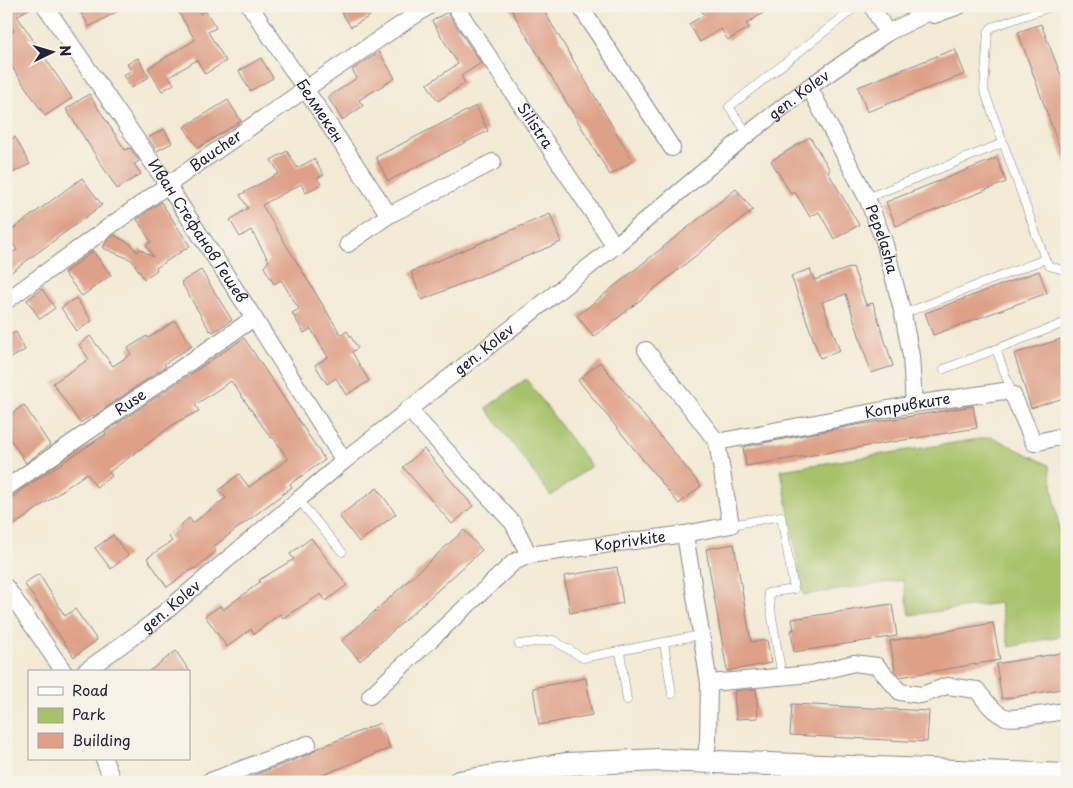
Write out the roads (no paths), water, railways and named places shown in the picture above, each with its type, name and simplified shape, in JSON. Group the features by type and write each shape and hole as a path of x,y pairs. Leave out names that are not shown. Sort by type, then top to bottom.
{"main road":[{"path":"459,782 566,764 660,760 1067,775"}],"street":[{"name":"Иван Стефанов Гешев","path":"45,6 168,184 344,461"},
{"name":"Белмекен","path":"250,6 389,215"},
{"name":"Baucher","path":"6,301 304,89 429,6"},
{"name":"Silistra","path":"455,6 615,246"},
{"path":"872,6 886,33"},
{"path":"906,24 942,6"},
{"path":"906,24 959,6"},
{"path":"582,7 672,148"},
{"name":"gen. Kolev","path":"87,670 152,623 344,461 615,246 748,134 809,87 886,33 906,24"},
{"name":"Pepelasha","path":"809,87 867,198 884,241 903,314 911,356 914,404"},
{"path":"348,244 389,215 493,162"},
{"name":"Ruse","path":"6,488 254,318"},
{"path":"646,350 717,442 731,525"},
{"name":"Копривките","path":"717,442 914,404 1004,391 1013,395"},
{"path":"1013,395 1034,443 1067,435"},
{"path":"370,696 514,562 529,555 513,523 408,409"},
{"name":"Koprivkite","path":"529,555 684,534 731,525"},
{"path":"684,534 709,683 708,741 705,762"},
{"path":"6,587 63,670"},
{"path":"709,683 812,674 854,663 877,666 900,692 920,695 947,686 977,690 988,704 1005,717 1030,716 1067,710"},
{"path":"208,782 308,744"},
{"path":"104,760 113,782"}],"lane":[{"path":"748,134 729,108 857,6"},
{"path":"1053,6 992,27 988,32 984,90 1045,259 1049,266 1067,272"},
{"path":"867,198 1003,143"},
{"path":"903,314 1045,259"},
{"path":"944,369 1067,322"},
{"path":"996,349 1013,395"},
{"path":"298,499 342,552"},
{"path":"731,525 781,516 794,589 768,594 782,677"},
{"path":"519,644 553,640 582,658 700,635"},
{"path":"664,643 672,694"},
{"path":"620,651 627,700"}]}
